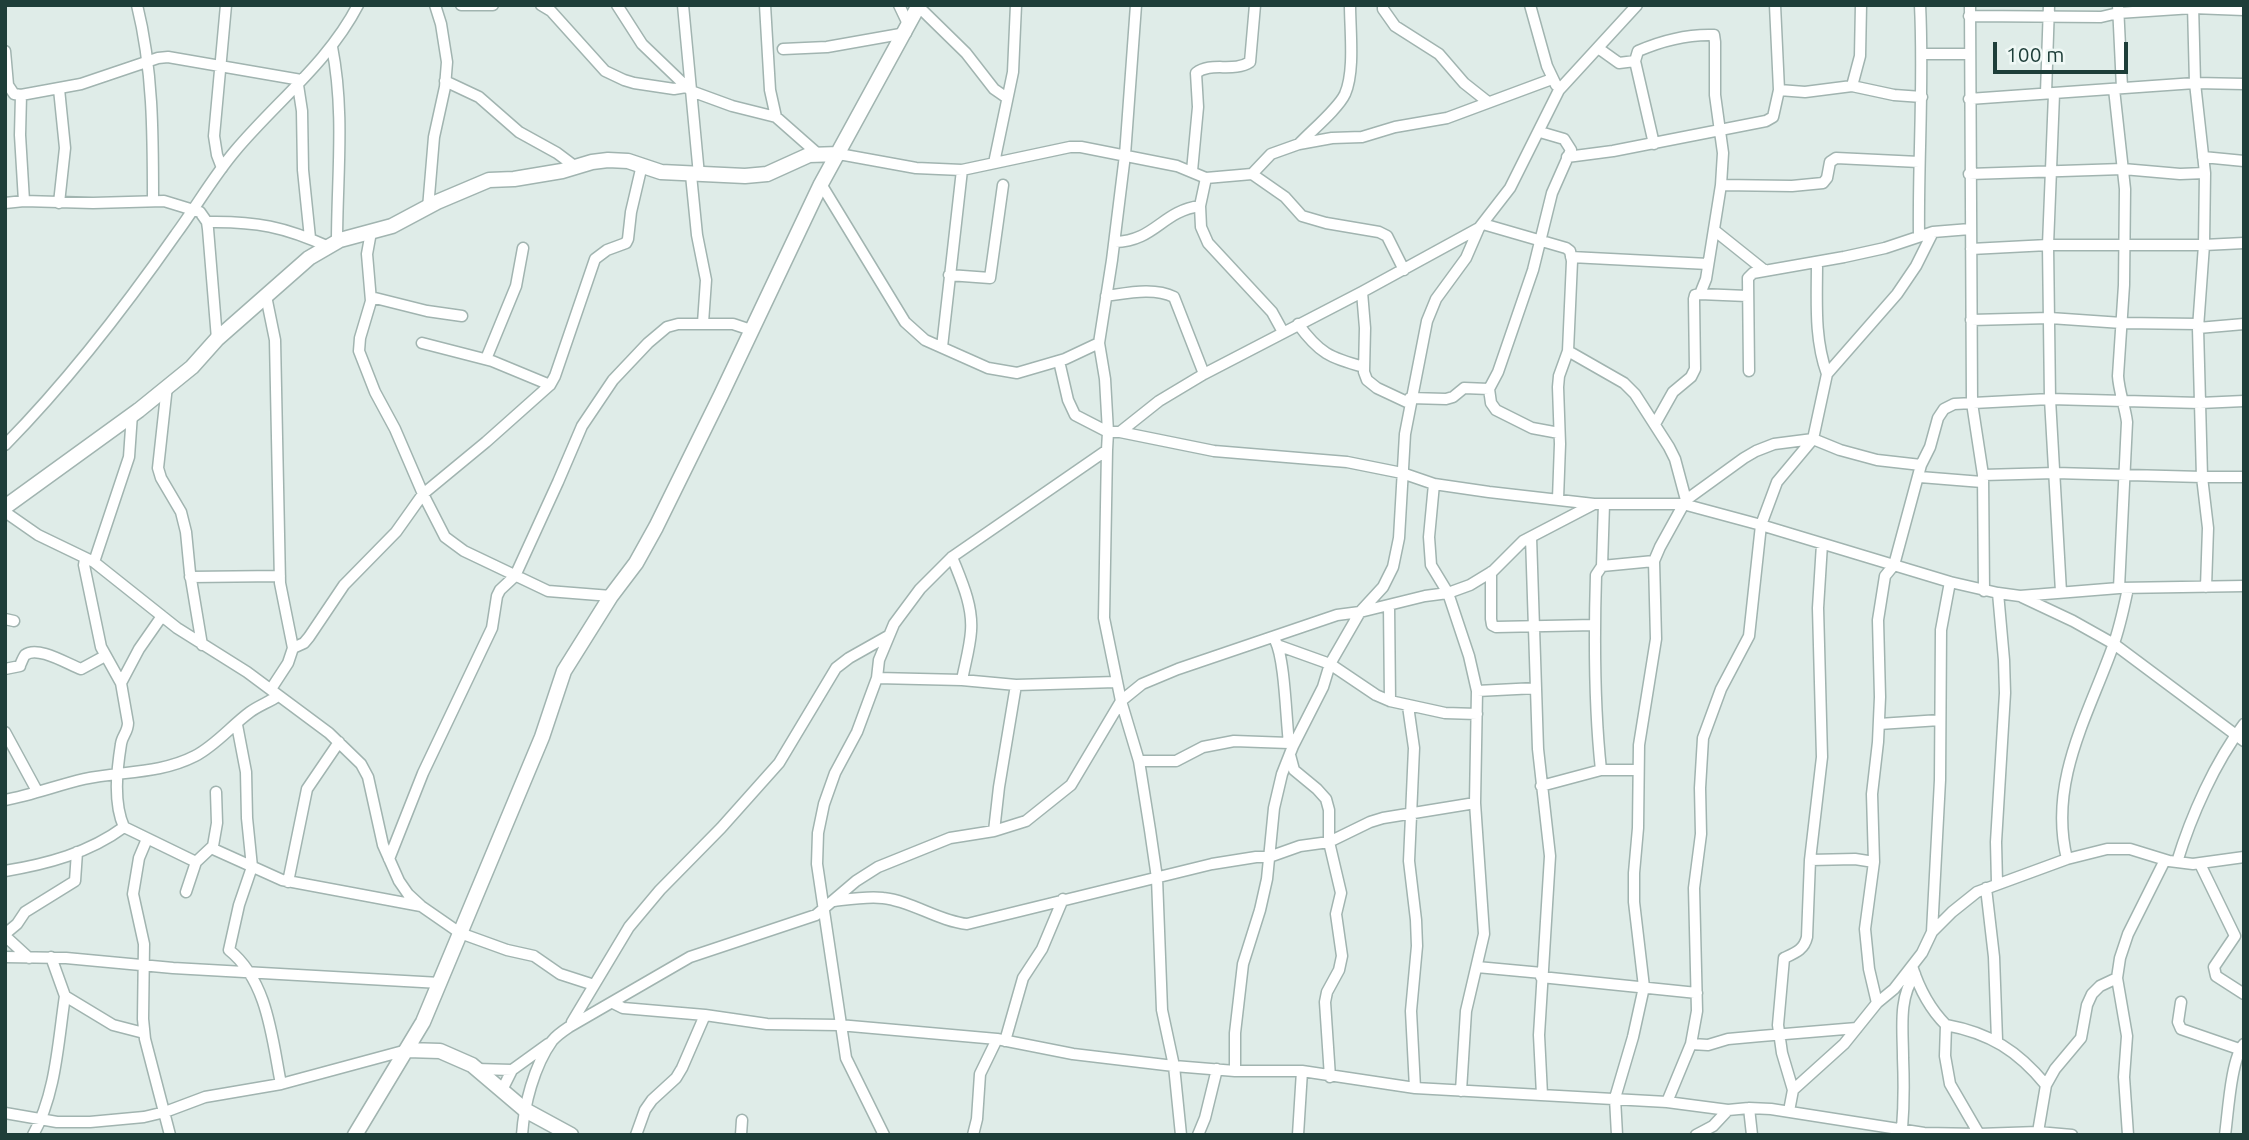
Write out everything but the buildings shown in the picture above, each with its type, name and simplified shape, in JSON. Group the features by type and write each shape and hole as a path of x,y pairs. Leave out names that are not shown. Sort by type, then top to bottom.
{"street":[{"path":"138,5 149,61 153,123 153,200"},
{"path":"222,168 214,136 226,5"},
{"path":"5,445 66,380 234,152 332,47 358,5"},
{"path":"428,208 434,137 447,62 435,5"},
{"path":"461,5 493,5"},
{"path":"541,5 551,11 605,71 634,83 689,89 732,106 776,117 818,154"},
{"path":"617,5 642,44 689,89"},
{"path":"683,5 697,235 706,280 703,323"},
{"path":"765,5 770,90 776,117"},
{"path":"899,5 907,30"},
{"path":"994,163 1013,72 1016,5"},
{"path":"1136,5 1125,155 1099,343 1114,432 1107,450 1104,618 1116,682 1139,761 1157,878 1161,1010 1174,1066 1181,1135"},
{"path":"1192,171 1198,107 1196,73 1202,68 1242,67 1250,62 1255,5"},
{"path":"1299,144 1345,94 1350,62 1350,5"},
{"path":"1383,5 1382,9 1395,26 1439,54 1464,83 1488,102"},
{"path":"1530,5 1552,79 1559,90"},
{"path":"1235,1071 1235,1033 1243,964 1267,879 1273,808 1290,748 1314,706 1330,664 1360,612 1383,587 1393,567 1399,538 1402,473 1410,400 1427,321 1436,299 1466,258 1481,226 1510,188 1559,90 1637,5"},
{"path":"1567,157 1654,144 1766,121 1773,117 1779,90 1775,5"},
{"path":"1852,86 1860,55 1861,5"},
{"path":"1919,236 1922,97 1920,5"},
{"path":"355,1135 423,1022 541,737 564,671 611,596 636,563 656,527 821,184 919,6 966,53 995,89 1007,98"},
{"path":"2193,7 2194,83 2205,173 2204,245 2198,326 2202,477 2208,549 2206,587"},
{"path":"1984,591 1983,479 1972,403 1970,11 2049,11 2101,17 2118,9 2193,7 2244,10"},
{"path":"2067,859 2062,840 2061,812 2066,772 2082,722 2114,644 2123,588 2127,422 2118,376 2125,189 2118,89 2118,9"},
{"path":"2049,11 2052,171 2048,245 2050,399 2061,592"},
{"path":"783,48 827,47 907,30"},
{"path":"1654,144 1635,61 1638,51 1680,38 1701,34 1714,35 1715,95 1722,130 1723,153 1721,185 1706,279 1700,293"},
{"path":"332,47 341,120 333,244"},
{"path":"1598,48 1619,63 1635,61"},
{"path":"5,51 8,85 14,94 20,96 59,89 168,57 220,65 299,83"},
{"path":"1922,54 1969,54"},
{"path":"1252,174 1271,154 1299,144 1332,138 1362,137 1395,127 1447,118 1552,79"},
{"path":"445,81 479,97 519,131 558,153 577,168"},
{"path":"299,83 303,170 310,238"},
{"path":"1969,99 2194,83 2244,84"},
{"path":"1779,90 1805,92 1852,86 1895,95 1922,97"},
{"path":"59,89 65,148 59,203"},
{"path":"20,96 24,201"},
{"path":"1540,132 1564,139 1571,150 1552,193 1541,242 1498,372 1489,389 1491,403 1496,410 1532,428 1559,433"},
{"path":"594,985 560,974 534,956 507,950 460,933 421,906 399,881 383,845 368,777 361,764 339,742 247,672 202,645 89,560 38,535 5,510 192,367 217,339 309,258 333,244 392,226 467,188 489,180 514,179 577,168 592,162 628,161 661,172 745,176 767,174 809,155 839,154 916,168 962,170 1081,147 1192,171 1206,178 1252,174 1284,197 1302,216 1387,236 1404,270"},
{"path":"2203,157 2244,161"},
{"path":"1721,185 1792,186 1823,183 1827,178 1830,162 1836,159 1919,162"},
{"path":"293,648 309,638 344,585 396,531 423,494 550,385 595,259 607,250 626,243 628,239 642,165"},
{"path":"1969,174 2123,169 2180,174 2205,173"},
{"path":"942,347 962,170"},
{"path":"1206,178 1200,206 1201,227 1208,243 1272,312 1283,332"},
{"path":"821,184 905,322 925,340 988,368 1017,373 1059,361 1099,343"},
{"path":"949,275 990,278 1003,184"},
{"path":"5,203 153,200 200,212 207,222 217,339"},
{"path":"1115,242 1142,237 1174,214 1200,206"},
{"path":"207,222 253,223 296,232 333,244"},
{"path":"1114,432 1204,374 1404,270 1481,226 1566,248 1571,257 1568,351 1558,387 1558,499"},
{"path":"1749,371 1747,296 1748,278 1753,273 1885,248 1933,232 1970,229"},
{"path":"1714,230 1764,270"},
{"path":"371,232 367,254 371,297 360,338 361,358 445,537 453,545 548,591 611,596"},
{"path":"1667,1102 1691,1044 1697,1012 1694,901 1702,834 1701,753 1708,723 1717,701 1749,636 1761,525 1777,482 1813,439 1827,374 1897,294 1916,266 1933,232"},
{"path":"1971,249 2048,245 2244,243"},
{"path":"486,359 516,286 523,248"},
{"path":"1571,257 1708,264"},
{"path":"1817,263 1817,330 1827,374"},
{"path":"1106,296 1141,292 1165,293 1174,297 1204,374"},
{"path":"1362,292 1364,367 1367,380 1377,388 1410,400 1453,397 1464,388 1489,389"},
{"path":"1655,424 1673,392 1691,377 1695,369 1695,295 1747,296"},
{"path":"5,800 85,779 156,770 187,760 237,725 274,692 293,648 281,596 276,491 275,340 267,296"},
{"path":"371,297 427,311 462,316"},
{"path":"1971,320 2050,318 2198,326 2244,324"},
{"path":"389,859 423,773 492,628 497,596 515,576 582,426 613,380 667,327 678,324 733,324 751,330"},
{"path":"1298,324 1322,352 1340,361 1364,367"},
{"path":"422,343 486,359 550,385"},
{"path":"1568,351 1624,383 1635,394 1675,459 1685,502"},
{"path":"1059,361 1068,400 1075,415 1114,432 1214,451 1347,461 1402,473 1434,484 1599,504 1685,502 1950,582 1984,591 2020,596 2123,588 2244,586"},
{"path":"167,386 159,468 161,478 181,512 186,532 190,577 202,645"},
{"path":"1877,1003 1869,969 1865,929 1874,862 1872,794 1879,724 1878,620 1885,576 1894,565 1938,418 1944,409 1954,404 1972,403 2050,399 2200,403 2244,401"},
{"path":"132,414 128,457 89,560 84,565 101,646 121,683 128,726 121,743 118,804 124,827 196,862"},
{"path":"1617,1135 1615,1098 1644,987 1634,902 1634,873 1638,828 1638,770 1643,718 1656,639 1654,561 1685,502 1728,469 1756,451 1773,444 1813,439 1877,460 1922,465"},
{"path":"884,1135 846,1058 839,1025 817,864 818,833 824,804 835,773 858,732 888,636 920,589 952,557 1107,450"},
{"path":"1920,477 1983,479 2055,473 2244,477"},
{"path":"1434,484 1429,537 1432,565 1448,593 1469,656 1477,691 1475,803 1484,934 1465,1012 1461,1091"},
{"path":"502,1090 512,1070 569,1027 690,957 809,918 878,867 950,838 995,831 1026,821 1071,785 1121,701 1142,684 1178,669 1275,641 1337,615 1448,593 1470,585 1491,572 1523,541 1599,504"},
{"path":"1599,504 1602,566 1596,575 1595,625 1596,723 1601,770"},
{"path":"1531,537 1538,749 1550,856 1541,975 1539,1035 1542,1095"},
{"path":"1789,1111 1793,1090 1779,1035 1784,958 1805,945 1807,937 1810,860 1822,757 1818,608 1822,544"},
{"path":"952,557 964,587 972,628 962,680"},
{"path":"1602,566 1654,561"},
{"path":"1491,572 1492,625 1595,625"},
{"path":"190,577 280,576"},
{"path":"1932,932 1940,780 1941,630 1950,582"},
{"path":"1997,883 1996,842 2005,703 1998,593"},
{"path":"2020,596 2114,644 2240,738"},
{"path":"1389,605 1390,701"},
{"path":"121,683 139,649 162,616"},
{"path":"569,1027 629,927 779,762 836,668 888,636"},
{"path":"1275,641 1330,664 1376,695 1390,701 1445,713 1477,714"},
{"path":"1275,641 1294,770 1326,799 1331,828 1329,842 1341,893 1336,914 1342,956 1325,1002 1330,1077"},
{"path":"864,649 879,660"},
{"path":"5,669 20,666 27,654 49,654 81,668 105,656"},
{"path":"877,678 962,680 1016,685 1116,682"},
{"path":"995,831 999,787 1016,685"},
{"path":"1477,691 1536,688"},
{"path":"1408,706 1414,748 1409,861 1417,946 1411,1011 1415,1088"},
{"path":"1879,724 1940,719"},
{"path":"2177,862 2202,797 2240,738 2244,724"},
{"path":"237,725 246,772 252,867 239,905 229,948 251,973 267,1017 281,1084"},
{"path":"5,732 37,791"},
{"path":"1139,761 1175,761 1203,747 1234,741 1290,748"},
{"path":"288,882 307,789 339,742"},
{"path":"1541,786 1601,770 1638,770"},
{"path":"186,892 196,862 213,846 217,823 216,792"},
{"path":"834,901 881,897 955,923 967,924 1224,862 1269,857 1300,846 1329,842 1370,822 1475,803"},
{"path":"5,871 48,864 104,840 124,827"},
{"path":"147,839 139,858 133,894 144,944 144,1033 170,1135"},
{"path":"211,848 264,874 288,882 421,906"},
{"path":"1902,1129 1902,1009 1909,983 1932,932 1977,892 2067,859 2118,848 2165,860 2200,864 2244,858"},
{"path":"29,958 5,934 17,924 25,912 75,881 77,852"},
{"path":"1810,860 1855,859 1874,862"},
{"path":"2129,1135 2124,1077 2127,1036 2117,978 2128,934 2165,860"},
{"path":"2200,864 2235,936 2214,967 2214,972 2244,994"},
{"path":"1986,888 1994,957 1997,1040"},
{"path":"973,1135 977,1119 980,1074 1001,1040 1018,989 1042,949 1063,900"},
{"path":"5,957 51,957 315,978 440,984"},
{"path":"33,1135 42,1119 54,1068 65,996 51,957"},
{"path":"1477,967 1697,993"},
{"path":"1793,1090 1844,1044 1877,1003 1914,970"},
{"path":"1914,970 1929,1003 1946,1025 1945,1056 1950,1084 1984,1134"},
{"path":"2038,1132 2046,1085 2081,1038 2092,993 2117,978"},
{"path":"65,996 106,1021 144,1033"},
{"path":"2181,1002 2178,1022 2181,1029 2242,1046 2235,1062 2225,1135"},
{"path":"612,1003 623,1008 767,1024 839,1025 1001,1040 1073,1054 1174,1066 1235,1071 1303,1071 1415,1088 1615,1098 1728,1110 1749,1108 1789,1111 1924,1134 2038,1132 2072,1135"},
{"path":"636,1135 652,1100 676,1078 682,1068 705,1015"},
{"path":"1946,1025 1997,1040 2036,1072 2046,1085"},
{"path":"1691,1044 1708,1045 1728,1040 1857,1028"},
{"path":"522,1135 525,1110 534,1079 553,1040"},
{"path":"5,1113 57,1122 144,1117 205,1097 281,1084 407,1050 440,1051 476,1069 525,1110 571,1135"},
{"path":"476,1069 512,1070"},
{"path":"1198,1135 1217,1069"},
{"path":"1298,1135 1303,1071"},
{"path":"1749,1108 1752,1135"},
{"path":"1696,1135 1712,1130 1728,1110"},
{"path":"741,1135 742,1119"}]}
